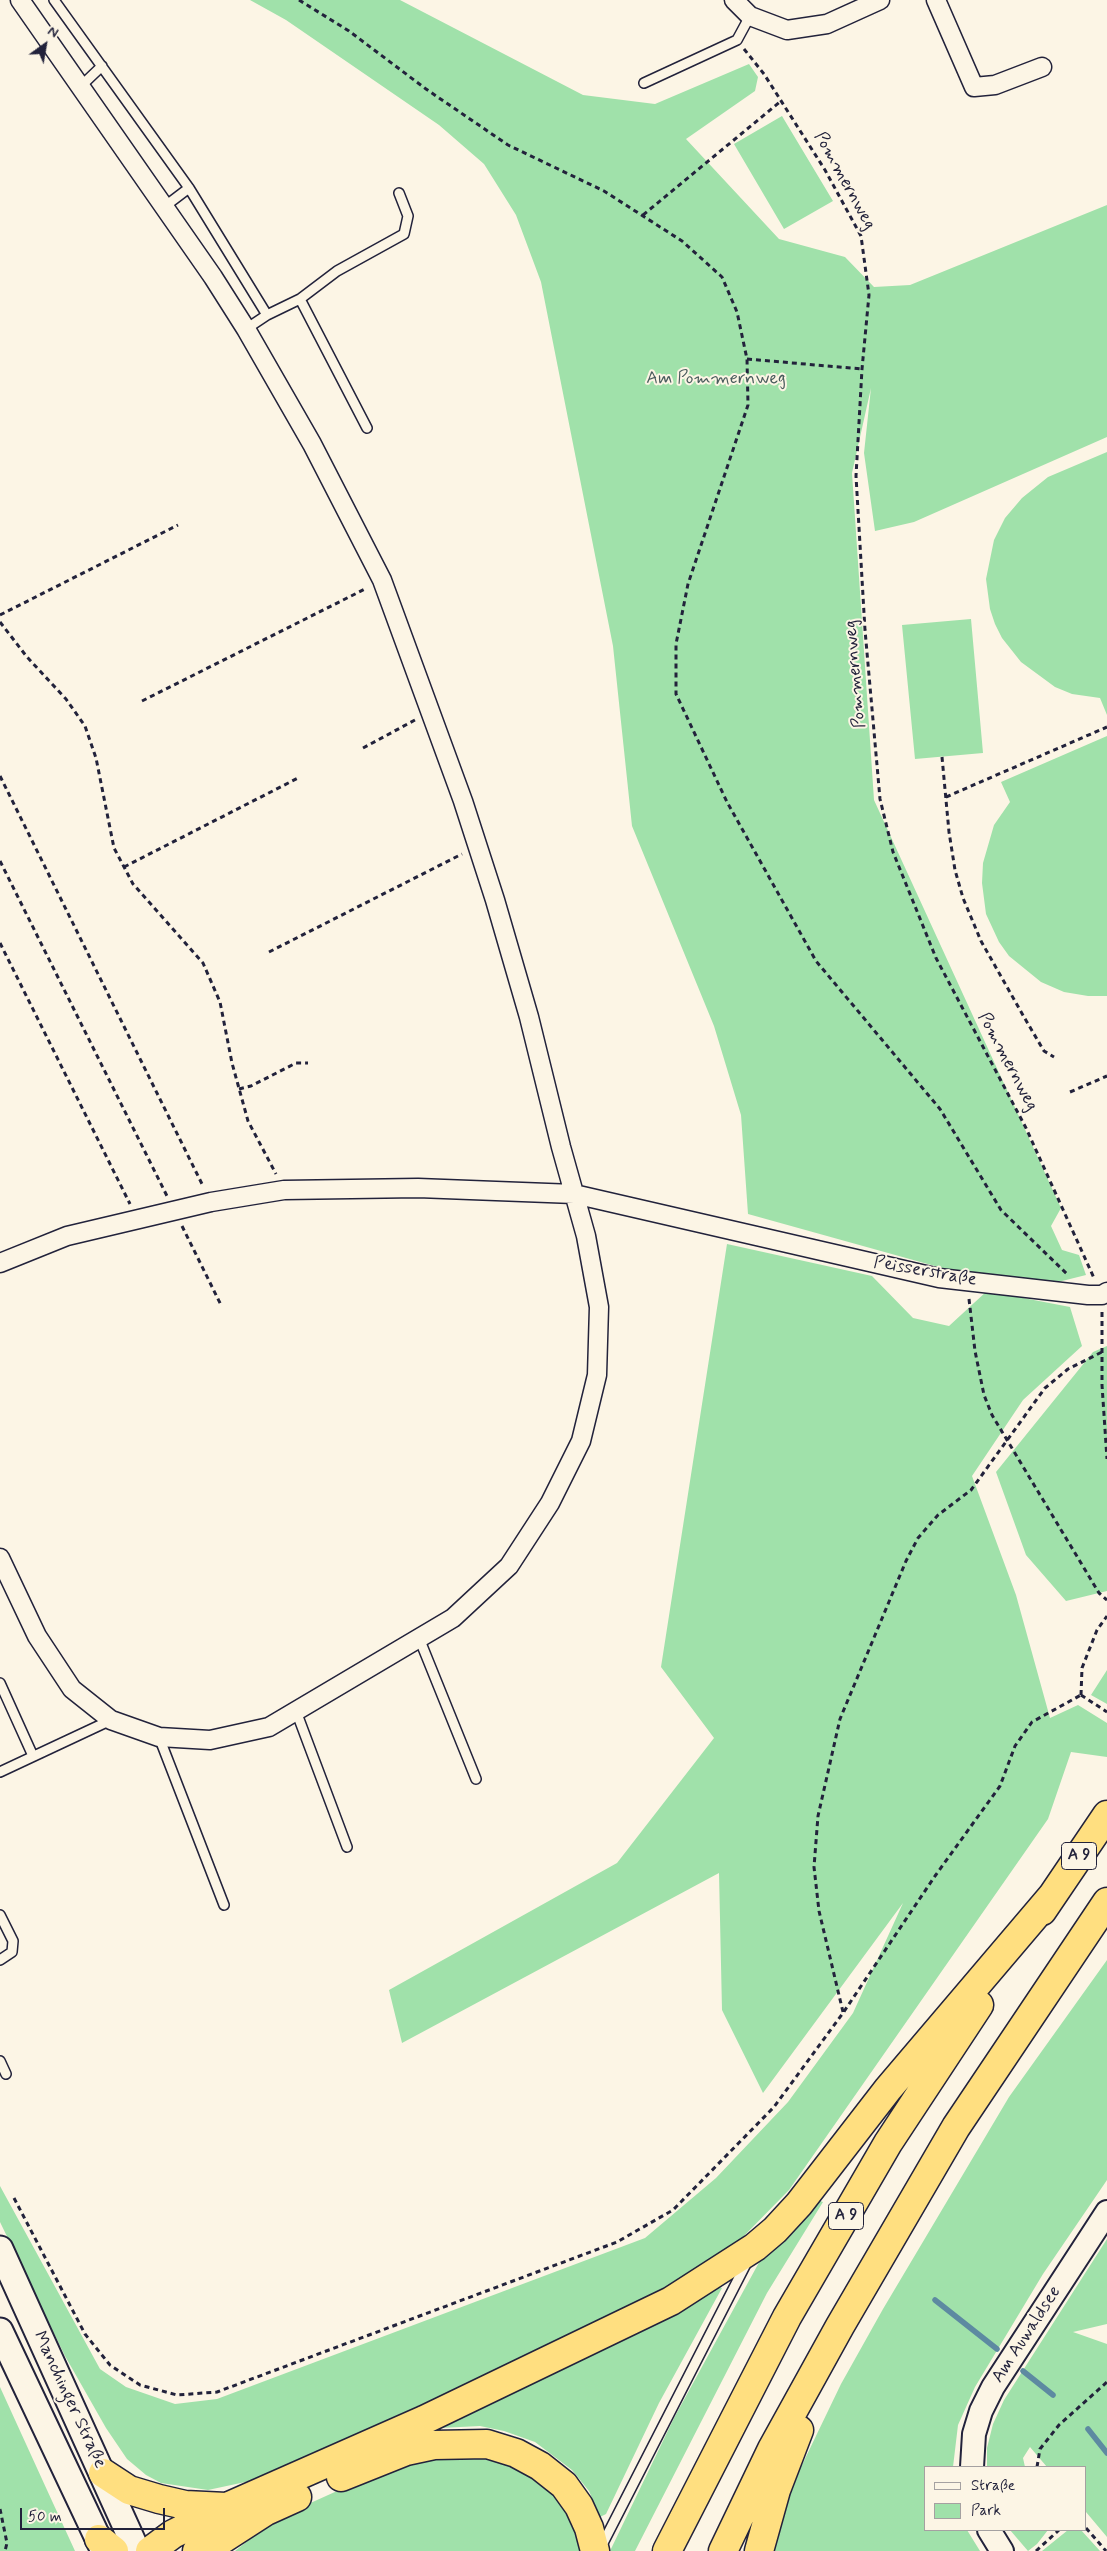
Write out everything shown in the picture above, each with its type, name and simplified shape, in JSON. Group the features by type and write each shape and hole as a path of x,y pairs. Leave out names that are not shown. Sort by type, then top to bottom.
{"highway":[{"name":"A 9","path":"667,2551 787,2317 883,2152 1107,1815"},
{"path":"150,2551 173,2534 227,2508 424,2420 672,2300 755,2246 774,2230 798,2204 888,2089 1052,1896"},
{"path":"723,2551 772,2449 840,2326 956,2127 1107,1902"},
{"path":"759,2551 776,2490 840,2326"},
{"path":"209,2548 266,2511 365,2466 434,2445 487,2444 516,2453 540,2466 564,2485 578,2506 589,2528 595,2551"},
{"path":"103,2473 129,2490 159,2499 184,2505 227,2508"}],"main road":[{"name":"Manchinger Straße","path":"0,2250 137,2551"},
{"name":"Manchinger Straße","path":"0,2330 105,2547"}],"street":[{"path":"0,1558 37,1636 72,1689 111,1720 159,1737 210,1740 269,1727 453,1618 509,1566 550,1503 581,1441 597,1376 598,1307 586,1236 529,1017 477,846 431,711 382,580 312,444 246,329 164,206 20,0"},
{"path":"734,0 750,16 787,30 827,24 880,0"},
{"path":"936,0 974,87 996,85 1042,67"},
{"name":"Peisserstraße","path":"0,1263 67,1236 211,1202 284,1190 418,1188 574,1194 939,1278 1099,1294"},
{"name":"Am Auwaldsee","path":"972,2466 974,2434 981,2411 993,2387 1107,2212"},
{"path":"990,2531 1002,2551"}],"lane":[{"path":"54,0 189,188 267,316"},
{"path":"644,83 737,40 750,16"},
{"path":"80,86 102,66"},
{"path":"164,206 189,188"},
{"path":"246,329 300,299 337,271 404,234 408,216 399,193"},
{"path":"300,299 367,428"},
{"path":"419,1638 476,1779"},
{"path":"0,1683 33,1756"},
{"path":"296,1711 347,1847"},
{"path":"0,1772 111,1720"},
{"path":"159,1737 224,1905"},
{"path":"0,1915 13,1941 12,1952 0,1960"},
{"path":"0,2061 6,2074"},
{"path":"599,2551 755,2246"}],"path":[{"path":"299,0 349,32 426,89 508,145 604,191 682,241 722,277 737,312 747,359 748,405 688,584 676,644 676,694 728,802 816,961 940,1109 1001,1210 1099,1294 1107,1459"},
{"name":"Pommernweg","path":"737,40 781,101 824,170 861,236 869,295 862,369 856,476 865,630 880,799 893,852 936,958 1026,1128 1099,1294"},
{"path":"642,216 781,101"},
{"path":"747,359 862,369"},
{"path":"0,615 178,525"},
{"path":"142,701 382,580"},
{"path":"0,622 27,657 66,699 85,726 96,758 114,848 133,884 203,964 220,1002 248,1121 284,1190"},
{"path":"363,748 431,711"},
{"path":"946,797 1107,727"},
{"path":"942,757 954,870 963,898 981,941 1024,1017 1044,1051 1054,1057"},
{"path":"0,776 211,1202"},
{"path":"124,867 300,777"},
{"path":"269,952 477,846"},
{"path":"0,861 221,1305"},
{"path":"0,943 137,1218"},
{"path":"239,1089 251,1086 296,1063 308,1064"},
{"path":"1070,1092 1107,1076"},
{"path":"967,1281 975,1351 984,1395 992,1415 1099,1593 1107,1600"},
{"path":"843,2013 819,1911 814,1867 818,1816 840,1720 906,1561 918,1538 938,1515 971,1490 1045,1388 1068,1369 1102,1352"},
{"path":"1081,1695 1082,1668 1097,1630 1107,1616"},
{"path":"14,2198 85,2334 110,2365 140,2385 177,2396 217,2392 617,2242 674,2210 774,2106 843,2013 935,1876 1000,1786 1015,1746 1032,1722 1081,1695"},
{"path":"1081,1695 1107,1712"},
{"path":"1037,2466 1040,2449 1059,2425 1107,2382"},
{"path":"0,2509 7,2543 5,2551"},
{"path":"1087,2529 1106,2551"},
{"path":"1036,2551 1059,2531"}],"green space":[{"name":"Am Pommernweg","path":"250,0 400,0 583,95 655,104 749,64 758,77 755,91 686,139 779,239 845,257 874,287 910,285 1107,205 1107,437 914,522 875,531 864,453 871,388 852,473 874,800 1061,1208 1051,1226 1062,1250 1079,1255 1086,1275 1050,1284 942,1268 748,1214 741,1115 714,1026 632,826 613,646 541,282 516,215 484,164 439,125 286,20"},
{"path":"782,116 833,201 784,229 734,144"},
{"path":"1107,452 1107,715 1100,698 1072,694 1055,687 1021,662 1002,638 995,624 990,609 986,579 994,540 1005,518 1022,498 1048,477"},
{"path":"971,619 983,753 915,759 902,625"},
{"path":"1107,736 1107,996 1088,996 1064,992 1041,982 1009,956 999,942 986,914 982,883 983,863 994,825 1010,802 1001,782"},
{"path":"727,1244 872,1276 913,1318 949,1326 987,1291 1070,1307 1082,1346 1023,1400 972,1476 1016,1595 1050,1718 1078,1705 1107,1723 1107,1757 1071,1752 1048,1819 789,2190 736,2244 615,2318 361,2435 250,2481 208,2490 161,2483 146,2475 127,2459 106,2428 65,2356 0,2222 0,2186 100,2369 126,2387 175,2404 217,2399 645,2238 716,2178 788,2102 853,2013 903,1903 763,2093 722,2010 719,1873 402,2043 389,1990 617,1863 714,1738 661,1667"},
{"path":"1107,1346 1107,1591 1066,1601 1026,1555 996,1472 1093,1352"},
{"path":"1107,1670 1107,1704 1091,1695"},
{"path":"1107,1960 1107,2180 1043,2274 975,2387 958,2425 953,2466 924,2466 924,2531 968,2531 980,2551 774,2551 780,2520 798,2463 802,2465 841,2384 883,2309 1009,2097"},
{"path":"817,2200 823,2202 767,2293 635,2551 610,2551 674,2418 768,2246"},
{"path":"1107,2239 1107,2324 1073,2332 1107,2344 1107,2537 1087,2513 1087,2466 1046,2466 1030,2447 1023,2458 1025,2466 987,2466 987,2448 993,2424 1004,2400"},
{"path":"716,2286 722,2288 659,2403 606,2514 600,2517 589,2491 572,2470 535,2442 504,2431 480,2426 440,2428 438,2422"},
{"path":"0,2387 47,2490 75,2551 0,2551"},
{"path":"461,2454 509,2462 541,2481 567,2509 583,2551 235,2551 275,2519 357,2482 415,2460"},
{"path":"1011,2531 1047,2531 1037,2544 1028,2551"},
{"path":"1067,2531 1082,2531 1100,2551 1042,2551"}],"waterway":[{"path":"935,2300 997,2349"},
{"path":"1023,2371 1053,2395"},
{"path":"1088,2429 1107,2453"}]}
